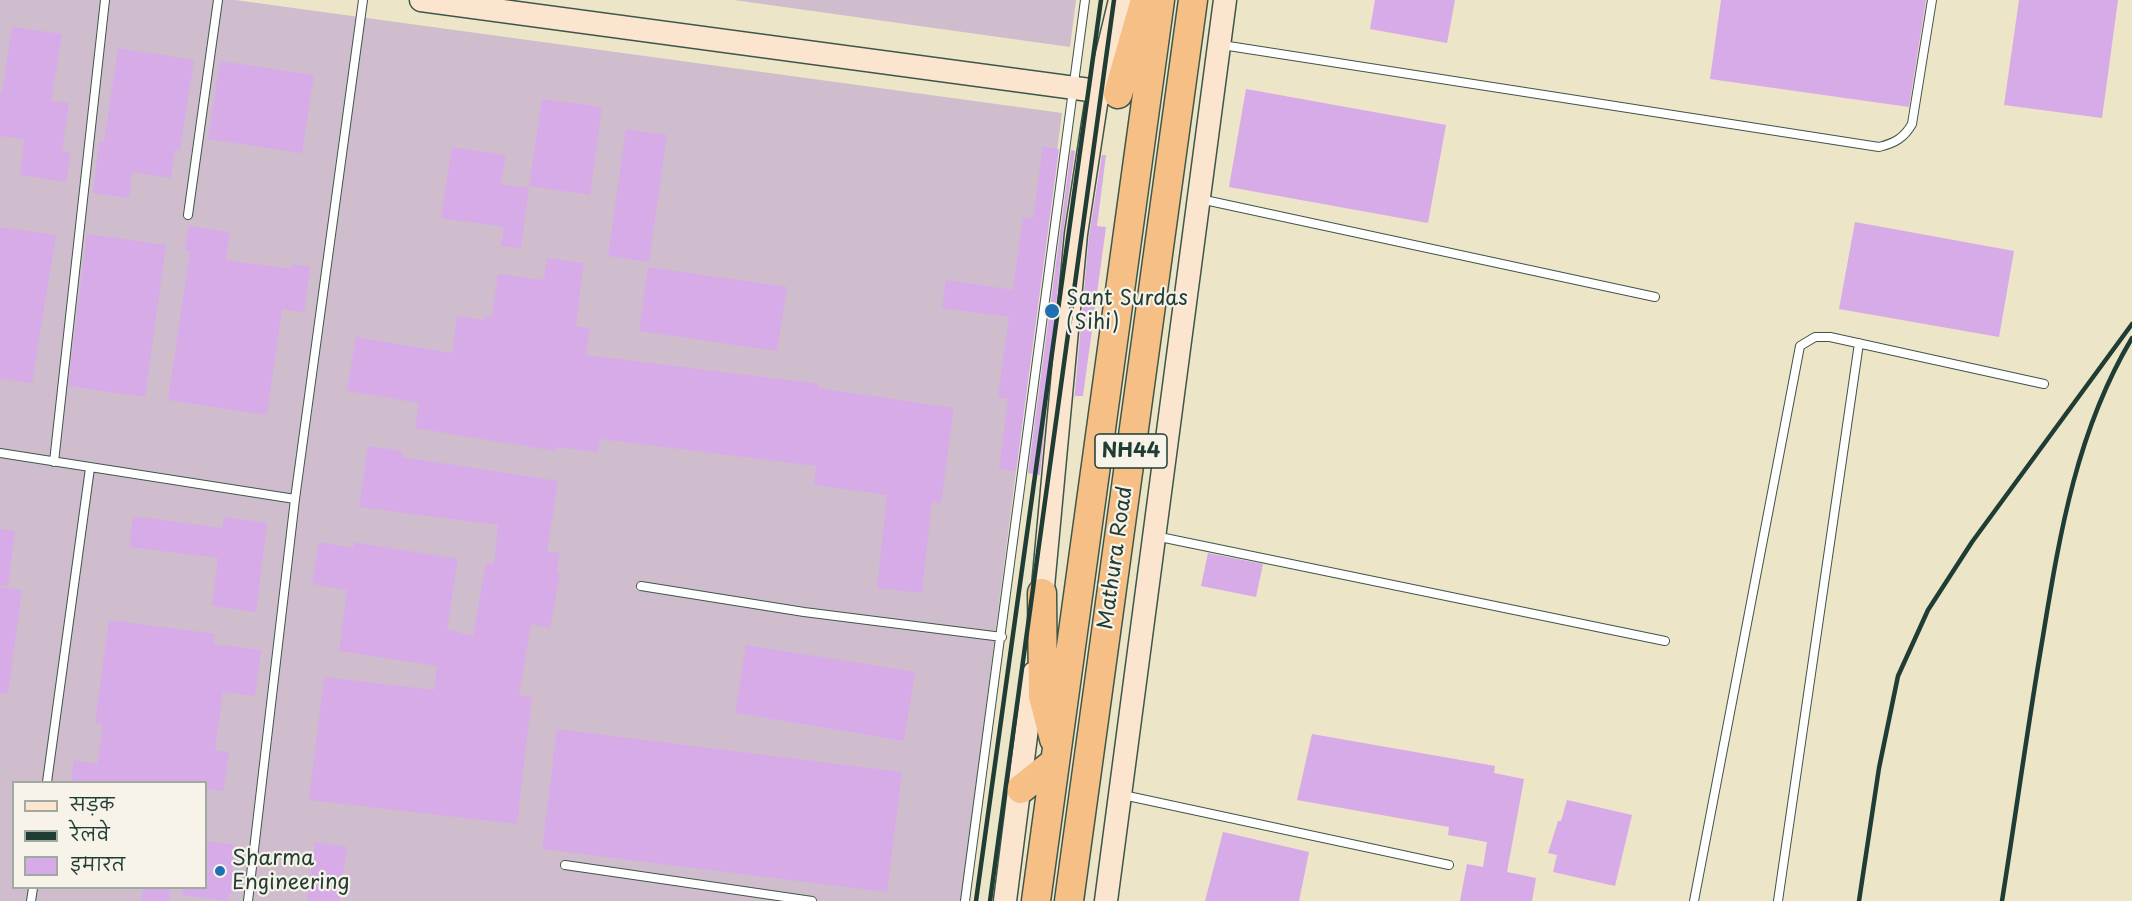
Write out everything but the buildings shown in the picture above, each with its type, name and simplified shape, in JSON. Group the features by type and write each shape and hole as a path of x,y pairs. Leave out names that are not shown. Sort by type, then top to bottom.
{"highway":[{"path":"1108,92 1145,0"},
{"name":"Mathura Road","path":"1056,756 1160,0"},
{"name":"Mathura Road","path":"1069,901 1193,0"},
{"path":"1021,789 1056,756 1043,696 1042,593"},
{"name":"NH44","path":"1036,901 1056,756"}],"main road":[{"path":"421,0 1146,98"},
{"path":"1005,901 1021,789 1042,593 1076,234 1108,92 1120,0"},
{"name":"Mathura Road","path":"1106,901 1225,0"}],"lane":[{"path":"54,462 105,0"},
{"path":"188,215 218,0"},
{"path":"248,901 295,499 363,0"},
{"path":"965,901 1002,637 1085,0"},
{"path":"1219,45 1879,147 1894,143 1906,134 1912,124 1932,0"},
{"path":"1199,198 1655,297"},
{"path":"1694,901 1800,346 1815,337 1859,344 2044,384"},
{"path":"1778,901 1859,344"},
{"path":"0,453 295,499"},
{"path":"47,781 90,468"},
{"path":"1154,536 1665,641"},
{"path":"641,586 804,612 1002,637"},
{"path":"1119,794 1449,865"},
{"path":"565,865 812,901"}],"shaded area":[{"path":"0,0 235,0 1062,113 961,901 0,901"},
{"path":"734,0 1076,0 1070,47"}],"railway":[{"path":"976,901 1101,0"},
{"path":"990,901 1114,0"},
{"path":"1859,901 1879,768 1898,676 1928,610 1972,542 2132,324"},
{"path":"2002,901 2064,520 2073,482 2097,409 2132,338"}],"place":[{"name":"Sant Surdas (Sihi)","path":"1052,311"},
{"name":"Sharma Engineering","path":"220,871"}]}
